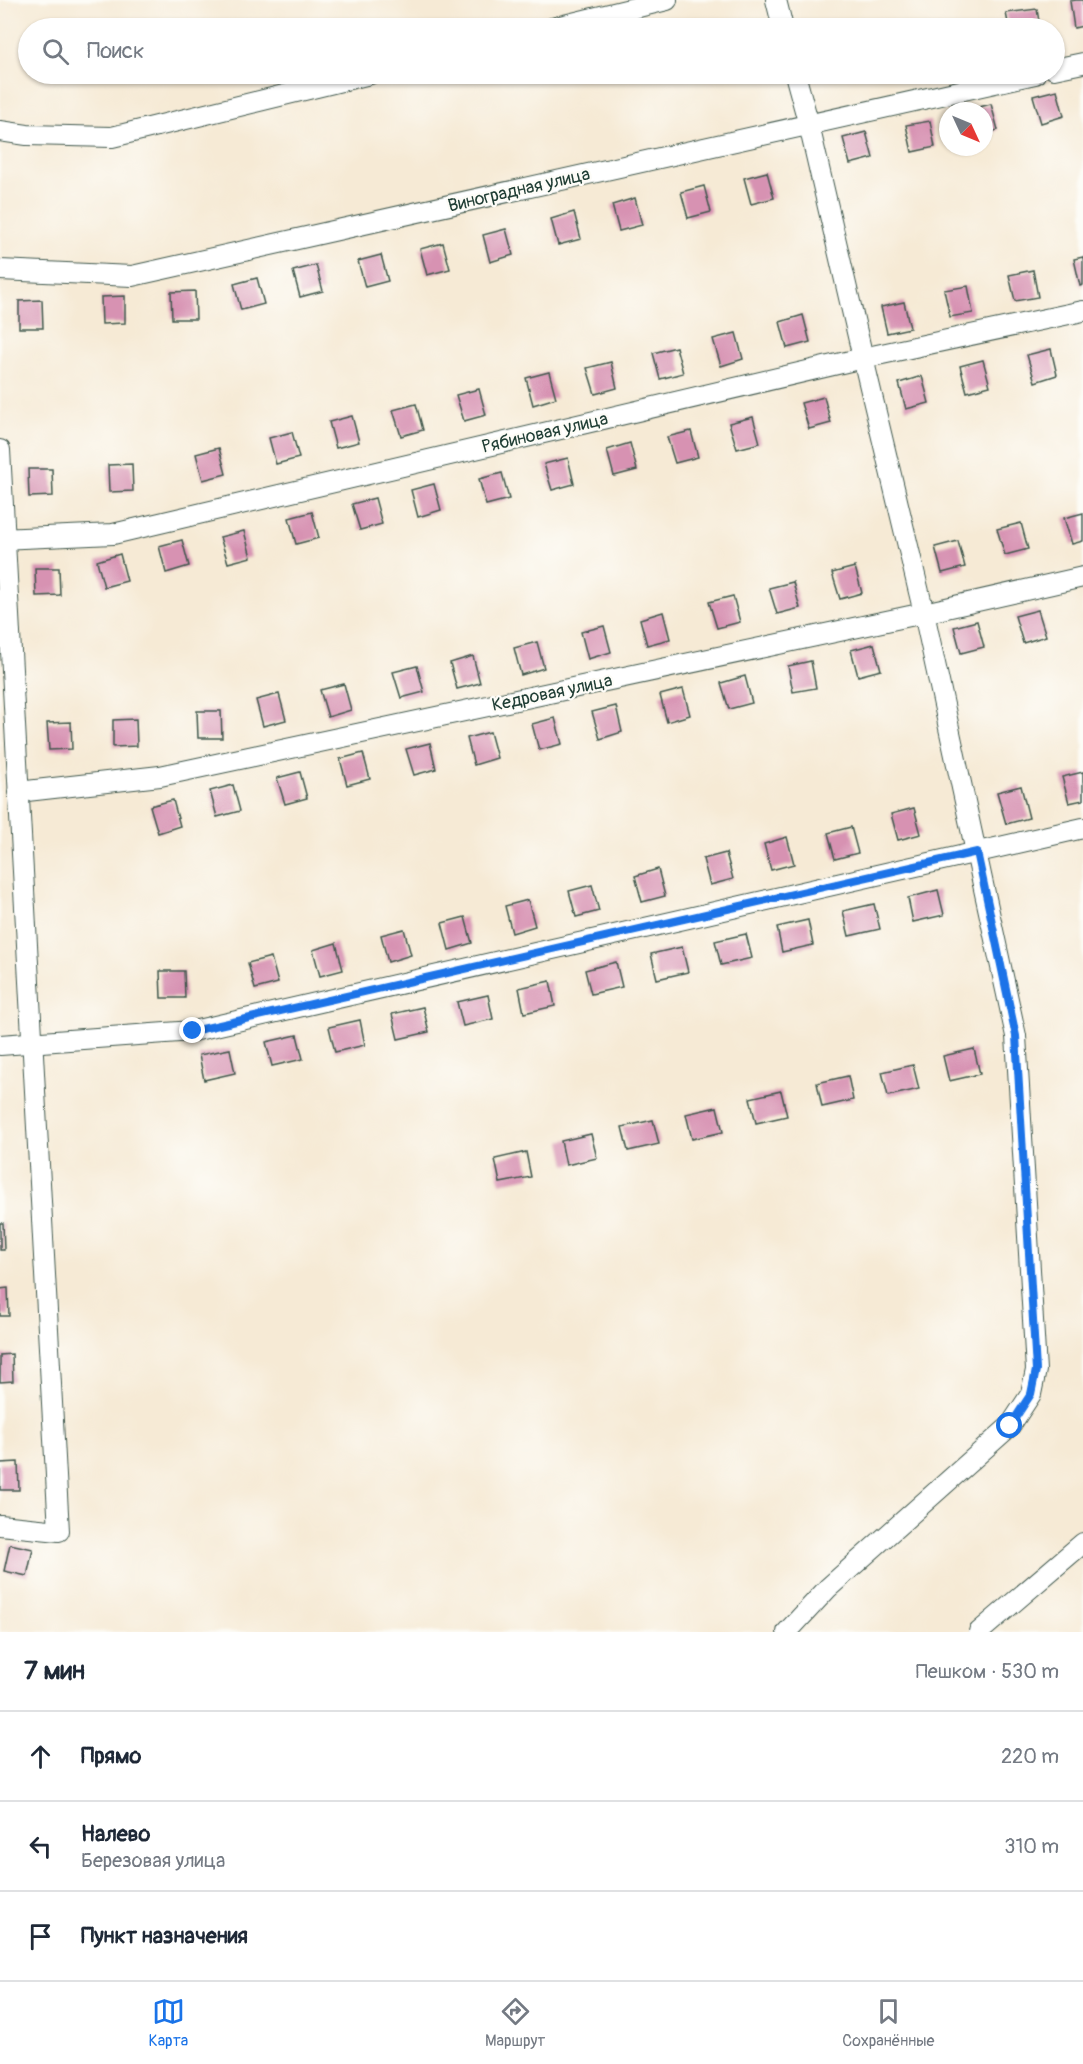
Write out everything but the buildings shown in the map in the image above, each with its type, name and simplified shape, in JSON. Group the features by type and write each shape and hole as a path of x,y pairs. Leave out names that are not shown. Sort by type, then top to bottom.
{"street":[{"path":"593,18 667,0"},
{"path":"776,0 780,18"},
{"path":"1065,67 1083,63"},
{"path":"0,131 27,135 112,137 329,84"},
{"path":"787,1632 828,1588 1010,1426 1031,1394 1036,1370 1016,1036 924,613 798,84"},
{"name":"Виноградная улица","path":"0,270 132,276 991,84"},
{"name":"Рябиновая улица","path":"2,539 112,534 863,358 1083,311"},
{"path":"0,450 2,539 59,1531 0,1525"},
{"name":"Кедровая улица","path":"18,792 160,776 1083,577"},
{"path":"0,1045 193,1031 1083,828"},
{"path":"979,1632 1083,1543"}],"route":[{"path":"193,1031 977,852 1016,1036 1036,1370 1031,1394 1010,1426"}]}
